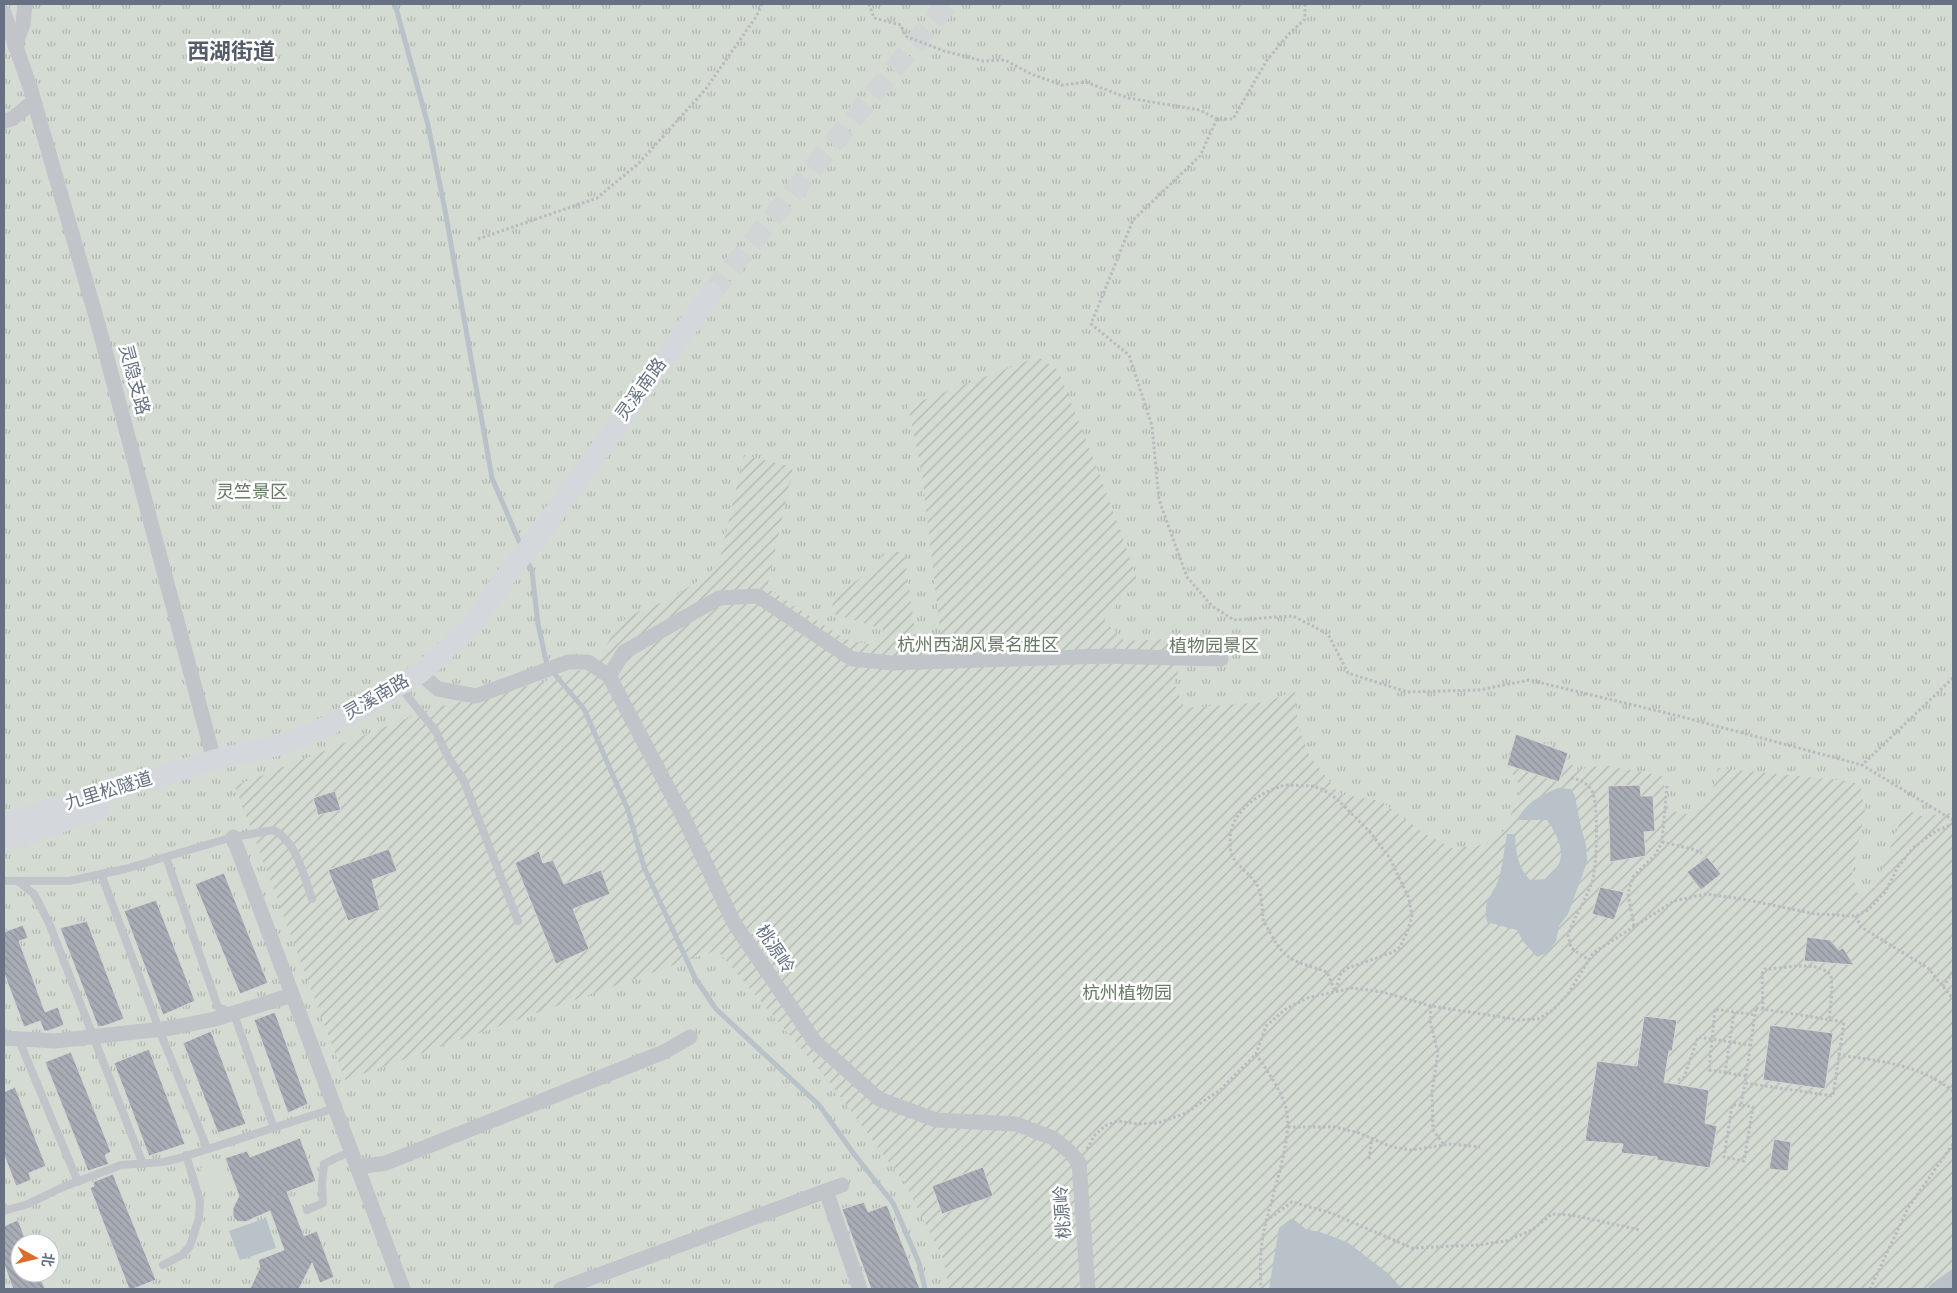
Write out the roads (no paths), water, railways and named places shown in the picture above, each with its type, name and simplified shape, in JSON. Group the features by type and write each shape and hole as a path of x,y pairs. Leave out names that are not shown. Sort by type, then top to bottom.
{"main road":[{"name":"灵溪南路","path":"214,760 279,745 313,733 356,711 420,672 471,627 711,293"},
{"path":"4,809 148,765 214,760"},
{"path":"4,842 146,793 214,760"},
{"name":"九里松隧道","path":"4,823 214,760"}],"street":[{"path":"15,46 23,24 25,4"},
{"name":"灵隐支路","path":"4,13 34,101 101,334 214,760"},
{"path":"4,121 12,119 34,101"},
{"path":"609,676 624,652 719,598 758,596 852,659 892,663 1105,656 1221,659"},
{"name":"桃源岭","path":"420,672 438,689 476,696 568,662 588,662 609,676 685,820 734,923 815,1042 879,1099 936,1120 1016,1124 1054,1138 1079,1163 1088,1289"},
{"path":"233,837 403,1289"},
{"path":"11,1038 55,1041 159,1029 234,1014 292,995"},
{"path":"357,1167 386,1163 664,1052 690,1037"},
{"path":"561,1289 842,1185"},
{"path":"826,1191 860,1289"}],"lane":[{"path":"398,686 435,730 448,757 463,779 518,922"},
{"path":"4,881 69,881 125,869 233,837 274,830 282,835 294,849 312,899"},
{"path":"166,857 218,1007 234,1014 274,1128"},
{"path":"101,874 159,1029 207,1148"},
{"path":"20,882 34,894 49,923 142,1164"},
{"path":"11,1038 78,1182"},
{"path":"4,1211 28,1204 121,1165 162,1162 335,1108"},
{"path":"307,1210 323,1204 324,1164 351,1151"},
{"path":"163,1265 182,1255 190,1246 198,1218 200,1201 186,1155"}],"waterway":[{"path":"395,4 428,125 445,210 492,478 522,548"},
{"path":"527,560 532,571 538,624 547,665 584,709 628,810 644,867 695,978 716,1009 819,1105 854,1154 893,1203 919,1263 925,1289"}],"tunnel":[{"path":"711,293 947,4"}],"district":[{"name":"西湖街道","path":"231,53"}],"park label":[{"name":"灵竺景区","path":"252,493"},
{"name":"杭州西湖风景名胜区","path":"978,646"},
{"name":"植物园景区","path":"1214,647"},
{"name":"杭州植物园","path":"1127,994"}]}
